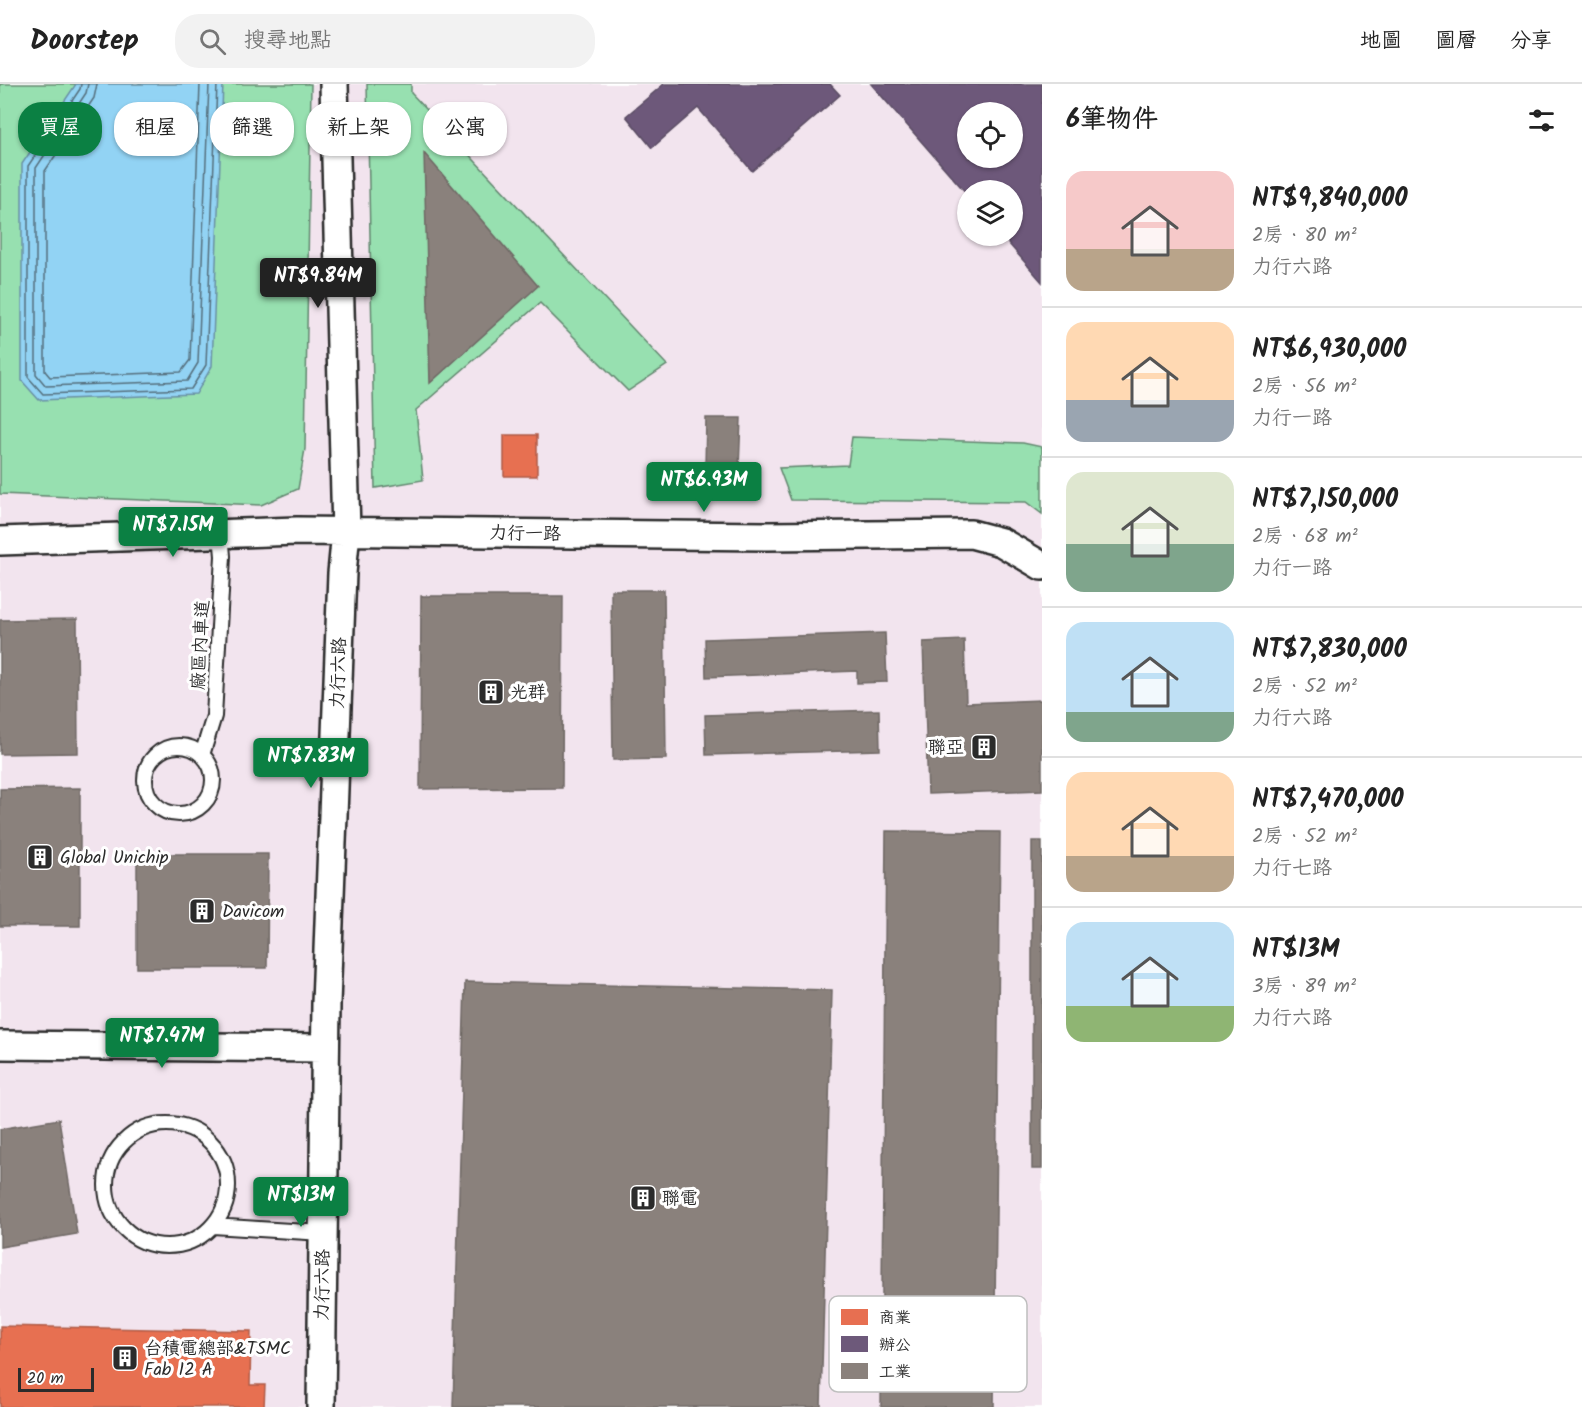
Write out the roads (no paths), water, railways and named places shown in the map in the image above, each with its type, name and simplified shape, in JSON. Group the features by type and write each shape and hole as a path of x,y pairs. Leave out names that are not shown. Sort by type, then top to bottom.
{"street":[{"name":"力行六路","path":"321,1407 325,1048 342,573 346,532 334,84"},
{"name":"力行一路","path":"0,542 297,531 766,536 971,534 1002,542 1042,566"},
{"path":"0,1044 325,1048"}],"lane":[{"name":"廠區內車道","path":"202,755 214,716 223,556 221,534"},
{"path":"175,745 193,748 202,755 207,759 213,776 211,794 199,808 183,814 165,812 151,801 144,784 147,766 159,752 175,745"},
{"path":"213,1226 223,1209 228,1190 227,1170 219,1152 206,1137 189,1128 169,1124 150,1126 132,1135 117,1149 108,1166 105,1187 109,1207 120,1225 136,1239 156,1245 176,1246 196,1239 213,1226 323,1233"}],"water":[{"path":"76,84 223,84 222,102 210,102 210,156 220,156 212,366 196,394 39,400 22,381 22,164 27,156 102,156 102,102 64,102"}],"place":[{"name":"光群","path":"491,692"},
{"name":"聯亞","path":"984,747"},
{"name":"Global Unichip","path":"40,857"},
{"name":"Davicom","path":"202,911"},
{"name":"聯電","path":"643,1198"},
{"name":"台積電總部&TSMC Fab 12 A","path":"125,1358"}]}
